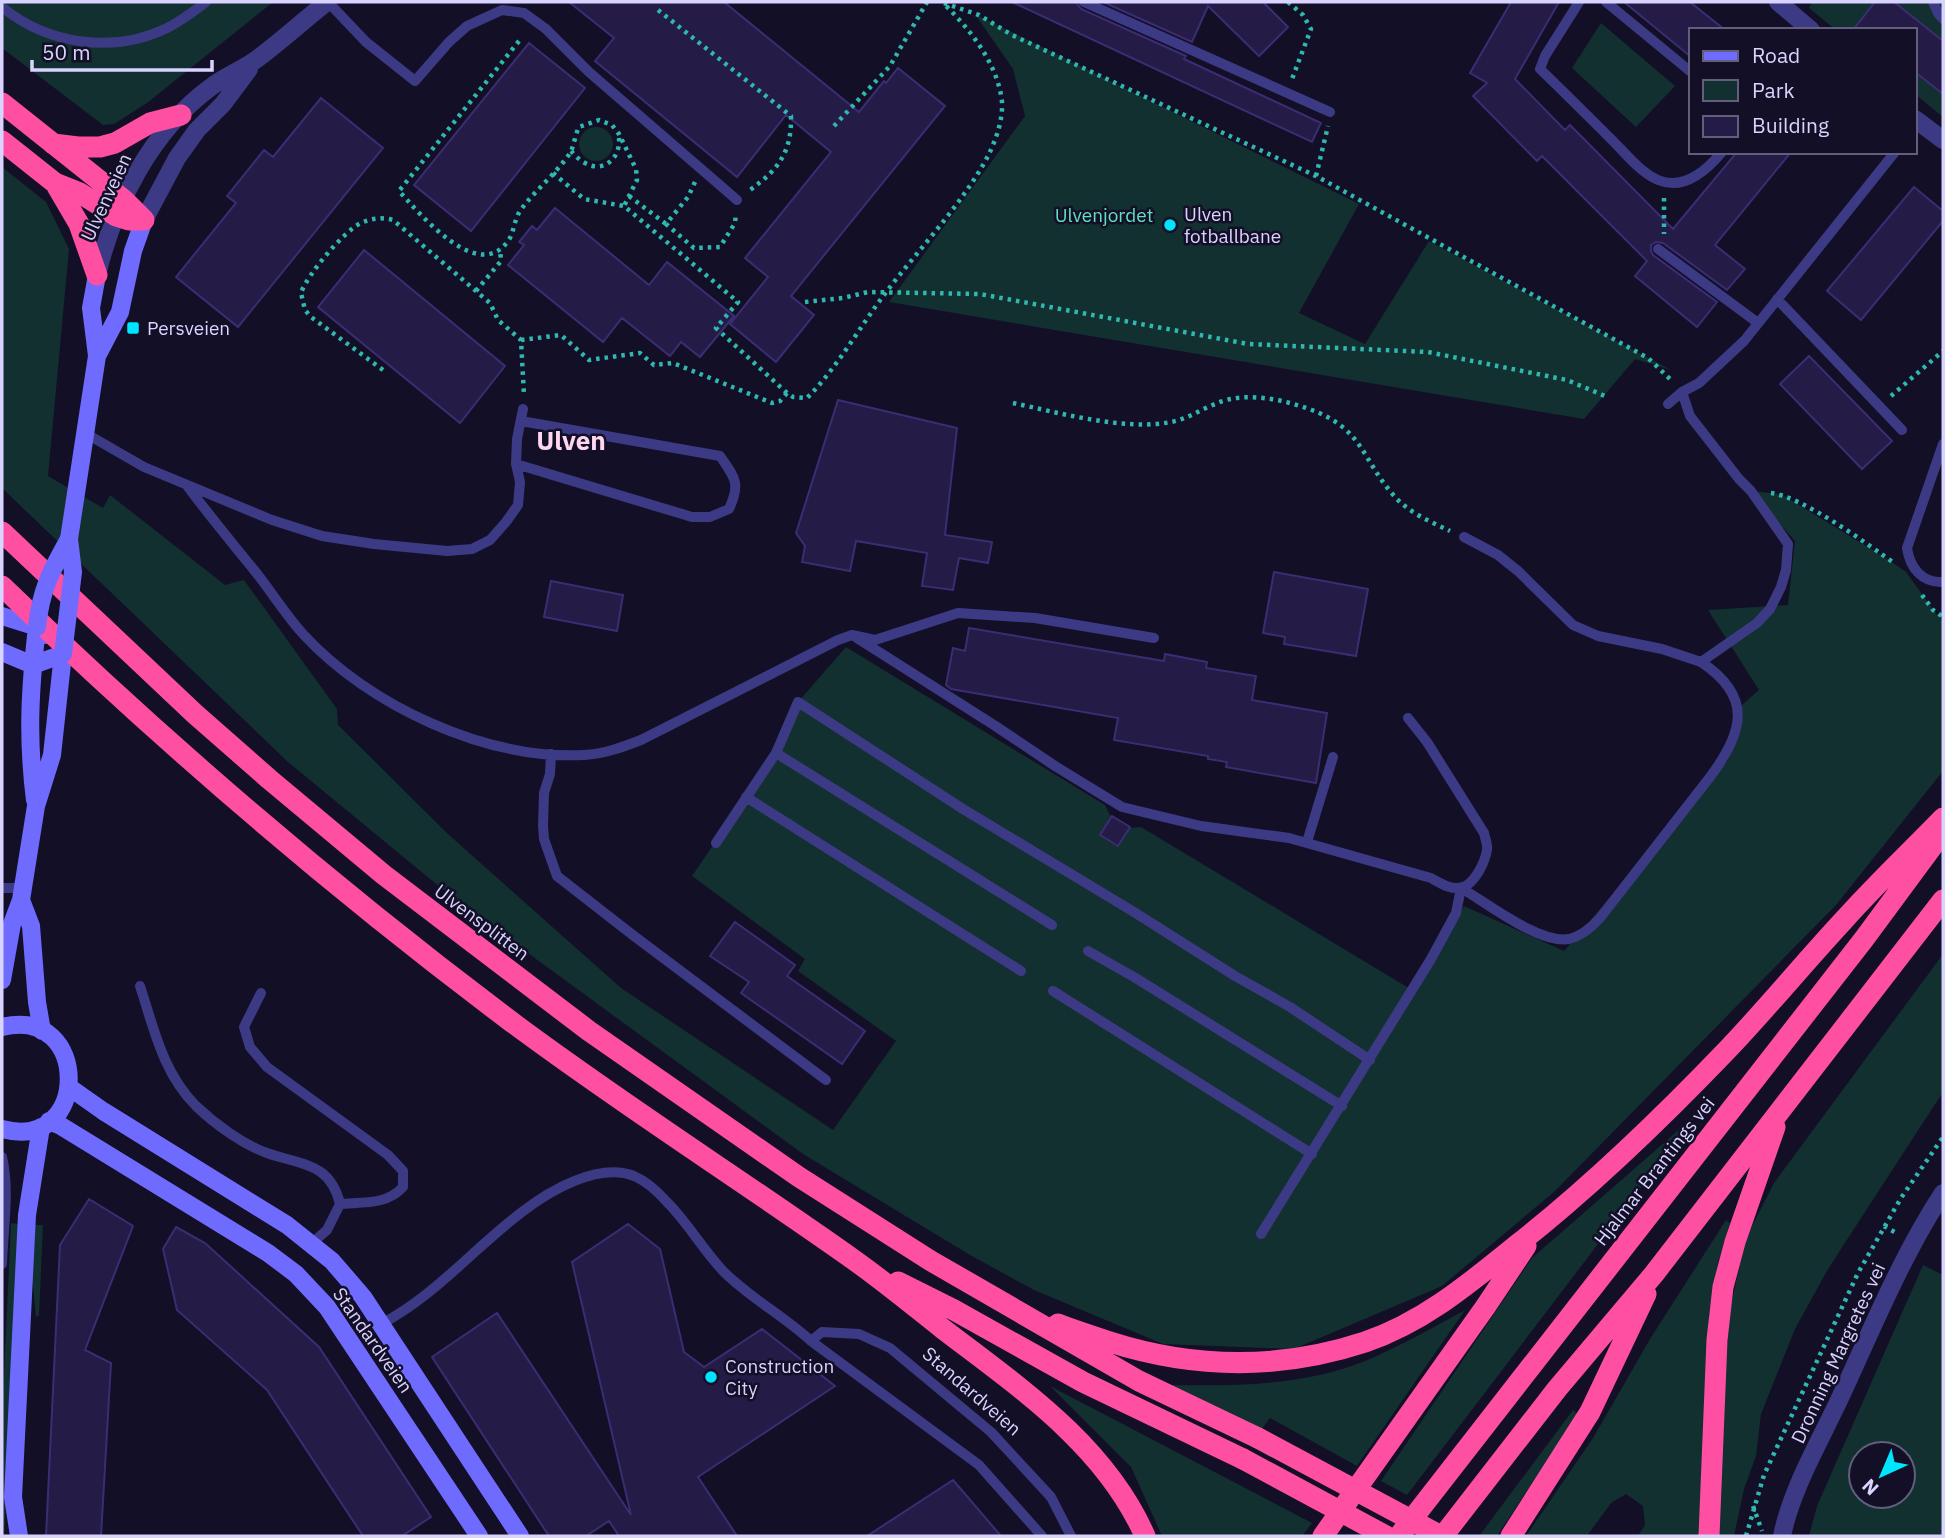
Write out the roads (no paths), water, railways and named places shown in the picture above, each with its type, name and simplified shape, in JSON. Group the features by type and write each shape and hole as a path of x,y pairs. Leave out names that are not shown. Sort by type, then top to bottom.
{"highway":[{"path":"2,103 52,144 120,208"},
{"path":"52,144 78,148 115,143 150,123 181,115"},
{"path":"2,141 55,183 144,220"},
{"path":"55,183 79,224 97,275"},
{"name":"Ulvensplitten","path":"2,531 93,619 232,746 374,867 477,948 589,1031 799,1177 922,1256 980,1289"},
{"path":"2,586 71,654 167,740 326,877 403,939 576,1069 855,1261 1051,1414 1119,1487 1145,1536"},
{"path":"980,1289 1068,1328 1165,1357 1207,1363 1281,1361 1326,1353 1399,1328 1454,1295 1536,1230 1699,1079 1843,921 1943,818"},
{"name":"Hjalmar Brantings vei","path":"1399,1536 1872,929 1943,832"},
{"path":"980,1289 1139,1381 1258,1438 1442,1536 1557,1389 1654,1274 1943,900"},
{"path":"1709,1536 1717,1340 1723,1287 1735,1242 1782,1109"},
{"path":"1322,1536 1486,1306 1536,1230"},
{"path":"855,1261 954,1310 1083,1382 1243,1459 1386,1536"},
{"path":"1511,1536 1590,1412 1654,1274"}],"main road":[{"name":"Ulvenveien","path":"97,356 120,312 133,251 144,220"},
{"name":"Ulvenveien","path":"2,980 36,807 52,755 73,572 69,539 97,356 91,308 97,275"},
{"name":"Ulvenveien","path":"36,807 29,754 29,709 37,627 46,579 69,539"},
{"path":"2,616 37,627 63,654 33,665 2,652"},
{"name":"Ulvenveien","path":"21,894 31,926 42,1031"},
{"path":"2,1027 17,1025 42,1031 57,1043 70,1071 69,1087 63,1105 45,1124 22,1131 2,1129"},
{"name":"Standardveien","path":"69,1087 287,1225 313,1243 349,1278 520,1536"},
{"path":"19,1536 13,1497 27,1215 45,1124"},
{"name":"Standardveien","path":"45,1124 61,1126 268,1253 314,1291 361,1356 479,1536"}],"street":[{"name":"Ulvenveien","path":"97,275 104,244 137,173 154,146 181,115 211,87 254,61 327,2"},
{"path":"1778,2 1809,28"},
{"name":"Ulvenveien","path":"144,220 184,149 223,104 254,61"},
{"path":"1917,122 1943,141"},
{"name":"Dronning Margretes vei","path":"1782,1536 1798,1488 1899,1271 1937,1215 1943,1193"}],"lane":[{"path":"2,7 28,24 54,36 106,43 136,39 166,29 206,2"},
{"path":"327,2 366,41 415,81 449,41 467,26 502,10 524,13 546,29 589,72 737,200"},
{"path":"1084,2 1330,112"},
{"path":"1579,2 1540,69 1647,173 1664,181 1689,179 1707,169 1720,154"},
{"path":"1606,2 1689,70"},
{"path":"1933,2 1943,19"},
{"path":"1668,404 1699,383 1744,341 1893,154"},
{"path":"1658,249 1758,323"},
{"path":"1777,299 1902,430"},
{"path":"1682,392 1690,416 1751,491 1788,544 1786,570 1770,609 1757,623 1701,662"},
{"path":"85,433 144,467 272,520 322,536 447,551 472,548 490,540 517,505 520,482 516,464 517,439 522,415 720,456 733,475 736,492 729,509 710,517 692,517 516,464"},
{"path":"1943,444 1907,548 1910,562 1917,573 1926,579 1943,582"},
{"path":"188,487 303,634 358,682 396,706 471,738 526,752 586,755 615,749 641,740 838,640 852,635 875,640 958,613 1035,618 1154,638"},
{"path":"852,635 1122,807 1201,826 1242,830 1307,842 1431,878 1450,887 1461,888 1521,924 1555,938 1576,937 1593,926 1726,755 1734,740 1738,718 1734,695 1717,672 1701,662 1662,649 1598,636 1573,625 1499,555 1464,537"},
{"path":"716,843 776,753 798,702 962,809 1134,912 1234,976 1290,1007 1370,1060"},
{"path":"1261,1234 1431,959 1456,913 1461,888 1472,881 1487,849 1484,833 1427,742 1408,718"},
{"path":"776,753 1052,925"},
{"path":"551,754 551,774 544,793 543,826 544,839 557,876 826,1080"},
{"path":"1307,842 1333,757"},
{"path":"746,797 1021,971"},
{"path":"2,888 21,894"},
{"path":"1088,951 1342,1106"},
{"path":"140,986 164,1059 177,1085 191,1100 230,1133 266,1153 302,1162 324,1174 336,1187 340,1204 327,1230 313,1243"},
{"path":"1053,991 1312,1154"},
{"path":"261,993 244,1027 250,1047 268,1067 362,1134 403,1171 403,1187 396,1195 384,1201 340,1204"},
{"path":"2,1157 5,1169 2,1264"},
{"name":"Standardveien","path":"381,1324 432,1290 522,1212 554,1190 597,1175 620,1173 635,1176 668,1203 726,1274 788,1320 811,1341 979,1465 1042,1536"},
{"name":"Standardveien","path":"811,1341 822,1332 859,1334 890,1348 991,1432 1051,1497 1071,1536"},
{"path":"11,1536 13,1497"}],"place":[{"name":"Ulven fotballbane","path":"1170,225"},
{"name":"Persveien","path":"133,328"},
{"name":"Construction City","path":"711,1377"}],"district":[{"name":"Ulven","path":"571,441"}],"park label":[{"name":"Ulvenjordet","path":"1104,215"}]}
